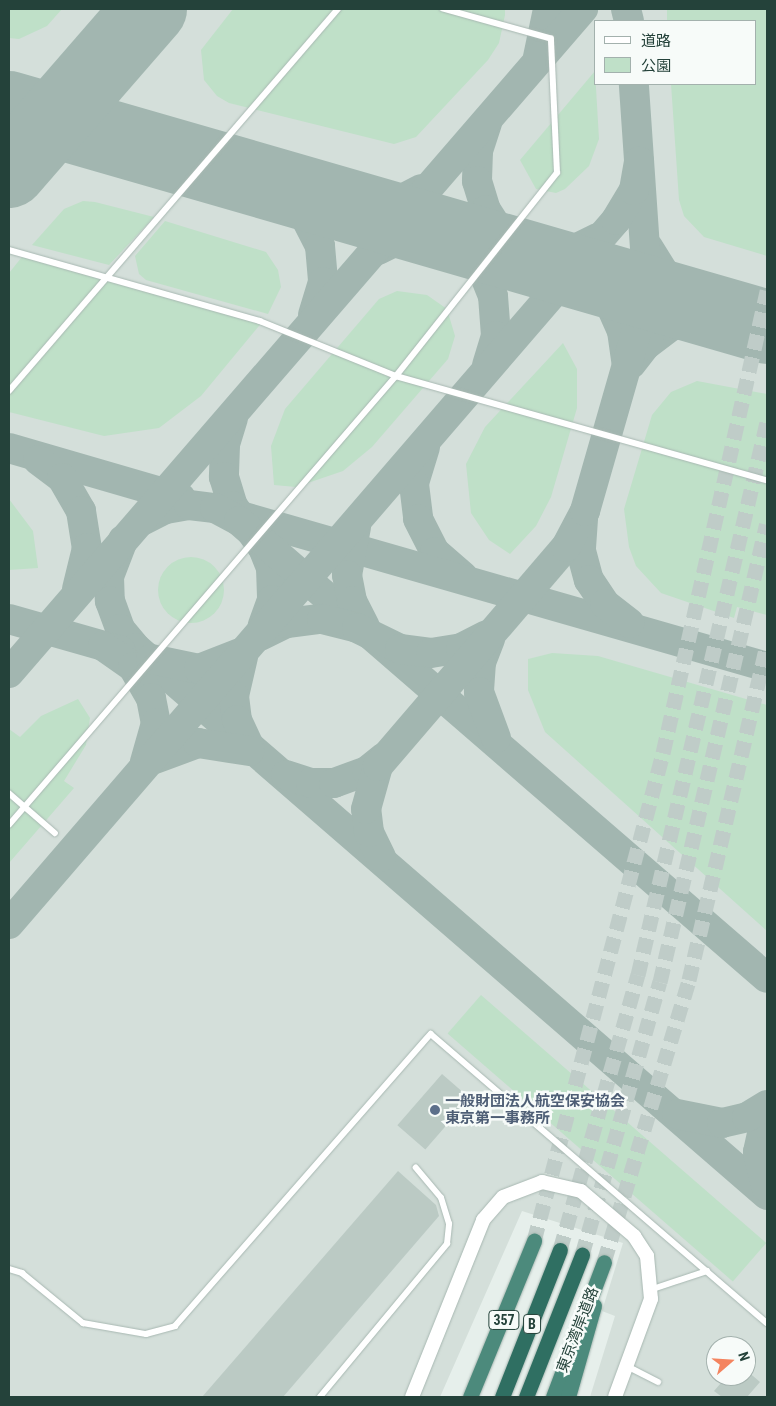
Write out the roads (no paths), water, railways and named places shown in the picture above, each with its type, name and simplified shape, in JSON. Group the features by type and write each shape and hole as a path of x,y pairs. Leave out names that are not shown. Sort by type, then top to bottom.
{"highway":[{"name":"357","path":"471,1394 534,1241"},
{"name":"B","path":"502,1397 560,1250"},
{"name":"B","path":"526,1397 582,1255"},
{"name":"東京湾岸道路","path":"553,1397 604,1262"},
{"path":"568,1397 592,1318 596,1284"}],"street":[{"path":"412,1397 483,1220 514,1190 554,1182 593,1200 642,1245 653,1289 615,1397"}],"lane":[{"path":"9,391 338,9"},
{"path":"9,825 396,376 557,173 551,39 443,9"},
{"path":"9,250 108,276 260,321 396,376 767,480"},
{"path":"9,793 55,832"},
{"path":"9,1269 22,1272 83,1323 146,1334 175,1326 431,1034 767,1323"},
{"path":"320,1397 447,1244 449,1224 441,1198 416,1168"},
{"path":"653,1289 707,1271"},
{"path":"627,1366 658,1382"}],"tunnel":[{"path":"534,1241 663,753 767,291"},
{"path":"560,1250 638,975 767,422"},
{"path":"582,1255 660,982 767,524"},
{"path":"604,1262 689,980 767,645"}],"place":[{"name":"一般財団法人航空保安協会 東京第一事務所","path":"435,1110"}]}
